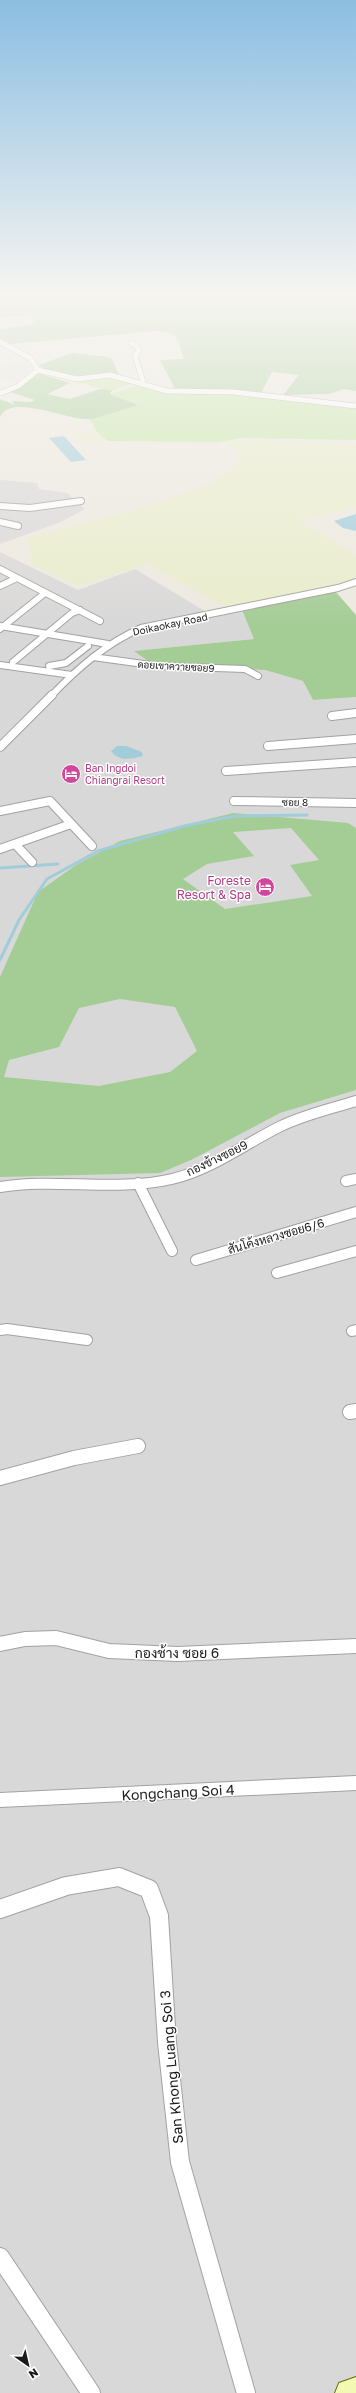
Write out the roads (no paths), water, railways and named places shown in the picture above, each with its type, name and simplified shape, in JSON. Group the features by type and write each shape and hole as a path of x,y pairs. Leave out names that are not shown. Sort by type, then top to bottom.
{"street":[{"path":"0,506 8,508 81,501"},
{"path":"0,518 8,508"},
{"path":"0,522 18,526"},
{"path":"0,569 100,621"},
{"path":"0,586 17,578"},
{"name":"Doikaokay Road","path":"0,746 21,728 72,675 108,644 127,633 141,628 294,598 356,582"},
{"path":"1,627 45,593"},
{"path":"13,662 72,613 80,610"},
{"path":"1,627 108,644"},
{"path":"46,666 59,667 66,665 88,646 73,643 64,638"},
{"name":"ดอยเขาควายซอย9","path":"93,657 158,666 245,669 258,676"},
{"path":"0,665 72,675"},
{"path":"332,716 356,713"},
{"path":"268,746 356,739"},
{"path":"226,771 356,762"},
{"path":"0,811 50,801 92,846"},
{"name":"ซอย 8","path":"234,801 356,802"},
{"path":"0,849 71,824"},
{"path":"15,844 32,862"},
{"name":"กองช้างซอย9","path":"0,1187 44,1184 138,1183 173,1179 197,1170 293,1120 356,1101"},
{"path":"138,1183 172,1251"},
{"name":"สันโค้งหลวงซอย6/6","path":"196,1260 356,1212"},
{"path":"277,1273 356,1251"},
{"path":"0,1330 7,1329 87,1340"},
{"path":"0,1478 74,1458 138,1446"},
{"name":"กองช้าง ซอย 6","path":"0,1644 26,1639 56,1638 109,1650 178,1654 356,1646"},
{"name":"Kongchang Soi 4","path":"0,1800 356,1783"},
{"name":"San Khong Luang Soi 3","path":"0,1908 66,1886 119,1877 149,1889 159,1916 167,2042 180,2162 246,2393"},
{"path":"1,2258 91,2393"},
{"path":"349,2393 356,2391"}],"water":[{"path":"64,436 86,460 71,462 49,438"},
{"path":"356,514 356,531 343,528 334,521"},
{"path":"117,746 126,746 142,752 143,756 130,759 118,757 111,751"}],"waterway":[{"path":"0,960 19,920 47,879 98,851 184,826 235,816 307,815"},
{"path":"0,868 58,864"}],"place":[{"name":"Ban Ingdoi Chiangrai Resort","path":"71,774"},
{"name":"Foreste Resort & Spa","path":"265,887"}]}
